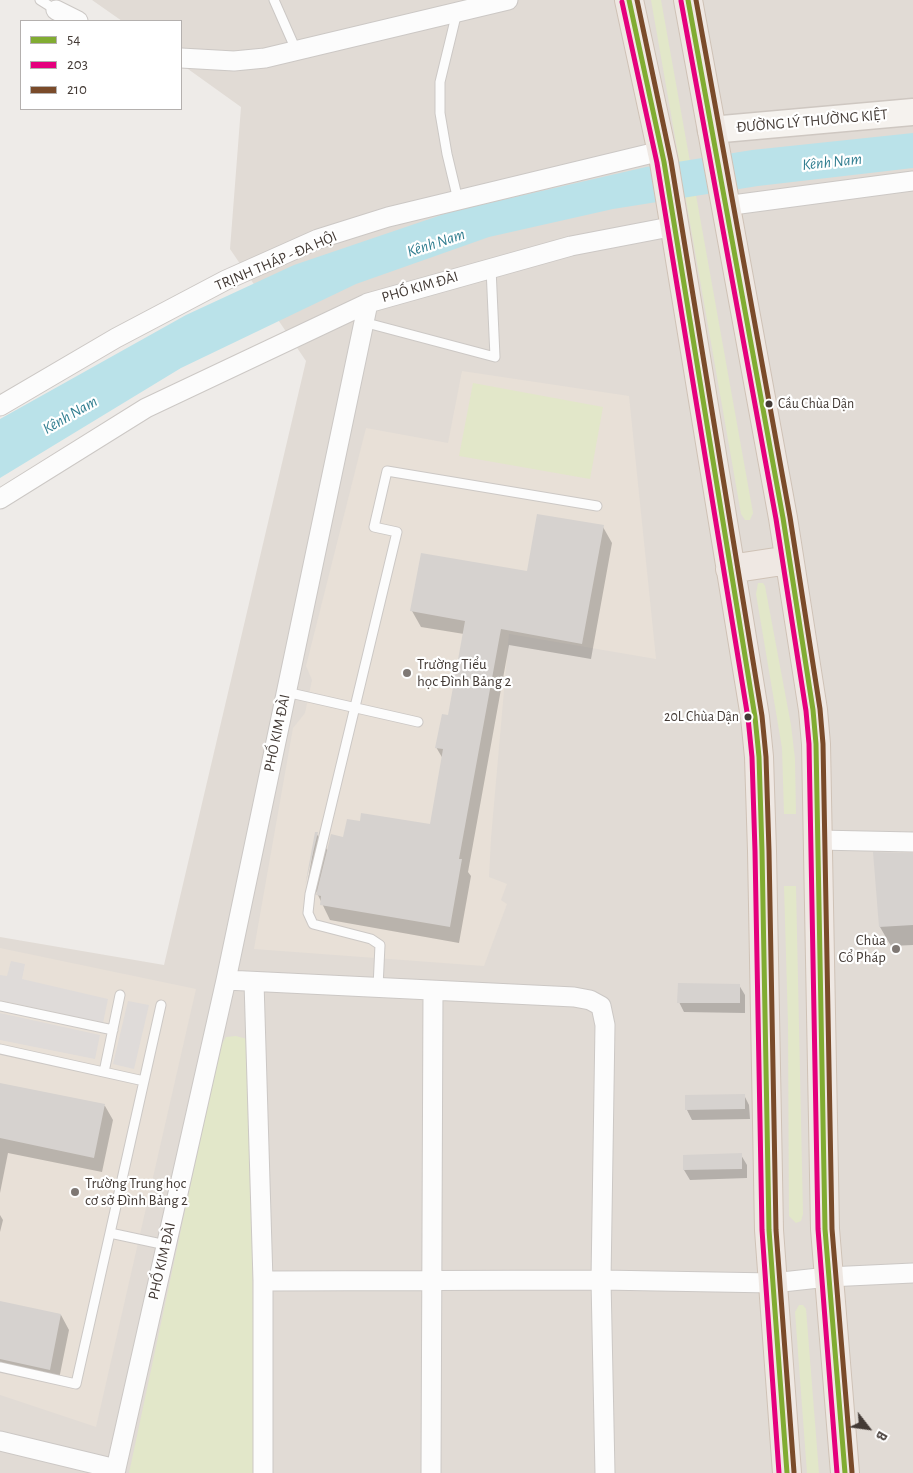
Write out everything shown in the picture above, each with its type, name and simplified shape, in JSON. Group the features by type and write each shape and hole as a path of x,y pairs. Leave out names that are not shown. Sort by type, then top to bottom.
{"main road":[{"path":"629,0 674,219 755,717 759,757 762,851 769,1230 787,1473"},
{"path":"688,0 790,560 804,644 816,744 825,1229 845,1473"},
{"name":"ĐƯỜNG LÝ THƯỜNG KIỆT","path":"713,140 913,112"},
{"path":"730,569 790,560"}],"street":[{"path":"182,58 234,61 265,58 508,0"},
{"path":"56,10 76,20"},
{"name":"TRỊNH THÁP - ĐA HỘI","path":"0,406 116,338 226,280 318,239 388,217 458,200 662,156"},
{"path":"724,203 913,181"},
{"name":"PHỐ KIM ĐÀI","path":"115,1471 226,980 368,302 674,219"},
{"path":"0,499 146,408 368,302"},
{"path":"818,840 913,842"},
{"path":"226,980 574,997 590,1000 601,1006 605,1025 601,1280 605,1473"},
{"path":"254,982 263,1281 263,1473"},
{"path":"431,1473 433,991"},
{"path":"263,1281 601,1280 773,1283 913,1274"},
{"path":"0,1441 115,1471"}],"lane":[{"path":"40,0 56,10"},
{"path":"274,0 296,50"},
{"path":"457,12 440,82 440,113 458,200"},
{"path":"364,322 494,357 490,268"},
{"path":"378,987 380,945 371,939 313,924 308,913 310,894 397,532 374,527 387,471 597,506"},
{"path":"286,692 418,722"},
{"path":"104,1072 120,995"},
{"path":"0,1006 113,1030"},
{"path":"0,1367 76,1384 161,1006"},
{"path":"0,1049 144,1081"},
{"path":"110,1233 166,1245"}],"shaded area":[{"path":"92,0 913,0 913,1473 0,1473 0,937 164,965 306,361 230,249 241,107 182,65 182,20 121,20"},
{"name":"Trường Tiểu học Đình Bảng 2","path":"462,371 629,396 656,659 509,634 489,877 507,884 501,900 507,904 484,966 254,949 293,728 305,713 312,680 306,666 366,428 448,443"},
{"name":"Trường Trung học cơ sở Đình Bảng 2","path":"0,948 196,989 96,1427 0,1395"},
{"path":"11,961 25,964 22,979 108,999 103,1023 0,1000 0,975 7,976"},
{"path":"128,1001 149,1005 134,1069 113,1064"},
{"path":"0,1013 100,1035 95,1059 0,1040"}],"green space":[{"path":"651,0 661,0 753,513 750,520 745,520 741,514"},
{"path":"473,383 603,407 590,479 459,456"},
{"path":"758,583 763,583 765,586 791,725 795,759 796,814 784,814 782,748 756,594"},
{"path":"784,886 796,886 803,1214 801,1221 796,1223 789,1216 788,1024"},
{"path":"236,1036 247,1039 251,1047 254,1473 129,1473 220,1047 226,1037"},
{"path":"799,1305 803,1305 806,1309 819,1473 807,1473 795,1312"}],"water":[{"name":"Kênh Nam","path":"913,133 913,168 758,186 613,209 489,237 356,284 181,368 0,478 0,419 186,315 294,265 450,212 646,167 752,150"}],"building":[{"path":"537,514 604,525 582,644 501,629 459,859 462,859 450,927 320,905 321,896 316,895 331,834 343,837 347,819 360,821 361,813 430,824 443,749 435,748 442,714 448,715 465,621 410,611 421,553 527,571"},
{"path":"315,832 318,832 305,886"},
{"path":"873,852 913,853 913,925 879,927"},
{"path":"678,983 740,984 740,1003 677,1003"},
{"path":"0,1083 105,1104 94,1158 0,1138"},
{"path":"745,1094 745,1109 685,1110 685,1095"},
{"path":"742,1153 742,1169 683,1170 683,1155"},
{"path":"0,1301 61,1314 50,1370 0,1359"}],"transit line":[{"name":"54","path":"629,0 664,162 755,717 759,757 762,851 769,1230 787,1473"},
{"name":"210","path":"637,0 671,161 762,716 766,757 769,851 776,1230 794,1472"},
{"name":"54","path":"688,0 783,518 813,710 816,744 825,1229 845,1473"},
{"name":"210","path":"696,0 790,517 820,709 823,744 832,1229 852,1472"},
{"name":"203","path":"681,1 776,519 806,711 809,744 818,1229 837,1473"},
{"name":"203","path":"622,2 657,163 748,718 752,757 755,851 762,1230 779,1473"}],"place":[{"name":"Cầu Chùa Dận","path":"769,404"},
{"name":"Trường Tiểu học Đình Bảng 2","path":"407,673"},
{"name":"20L Chùa Dận","path":"748,717"},
{"name":"Chùa Cổ Pháp","path":"896,949"},
{"name":"Trường Trung học cơ sở Đình Bảng 2","path":"75,1192"}]}
